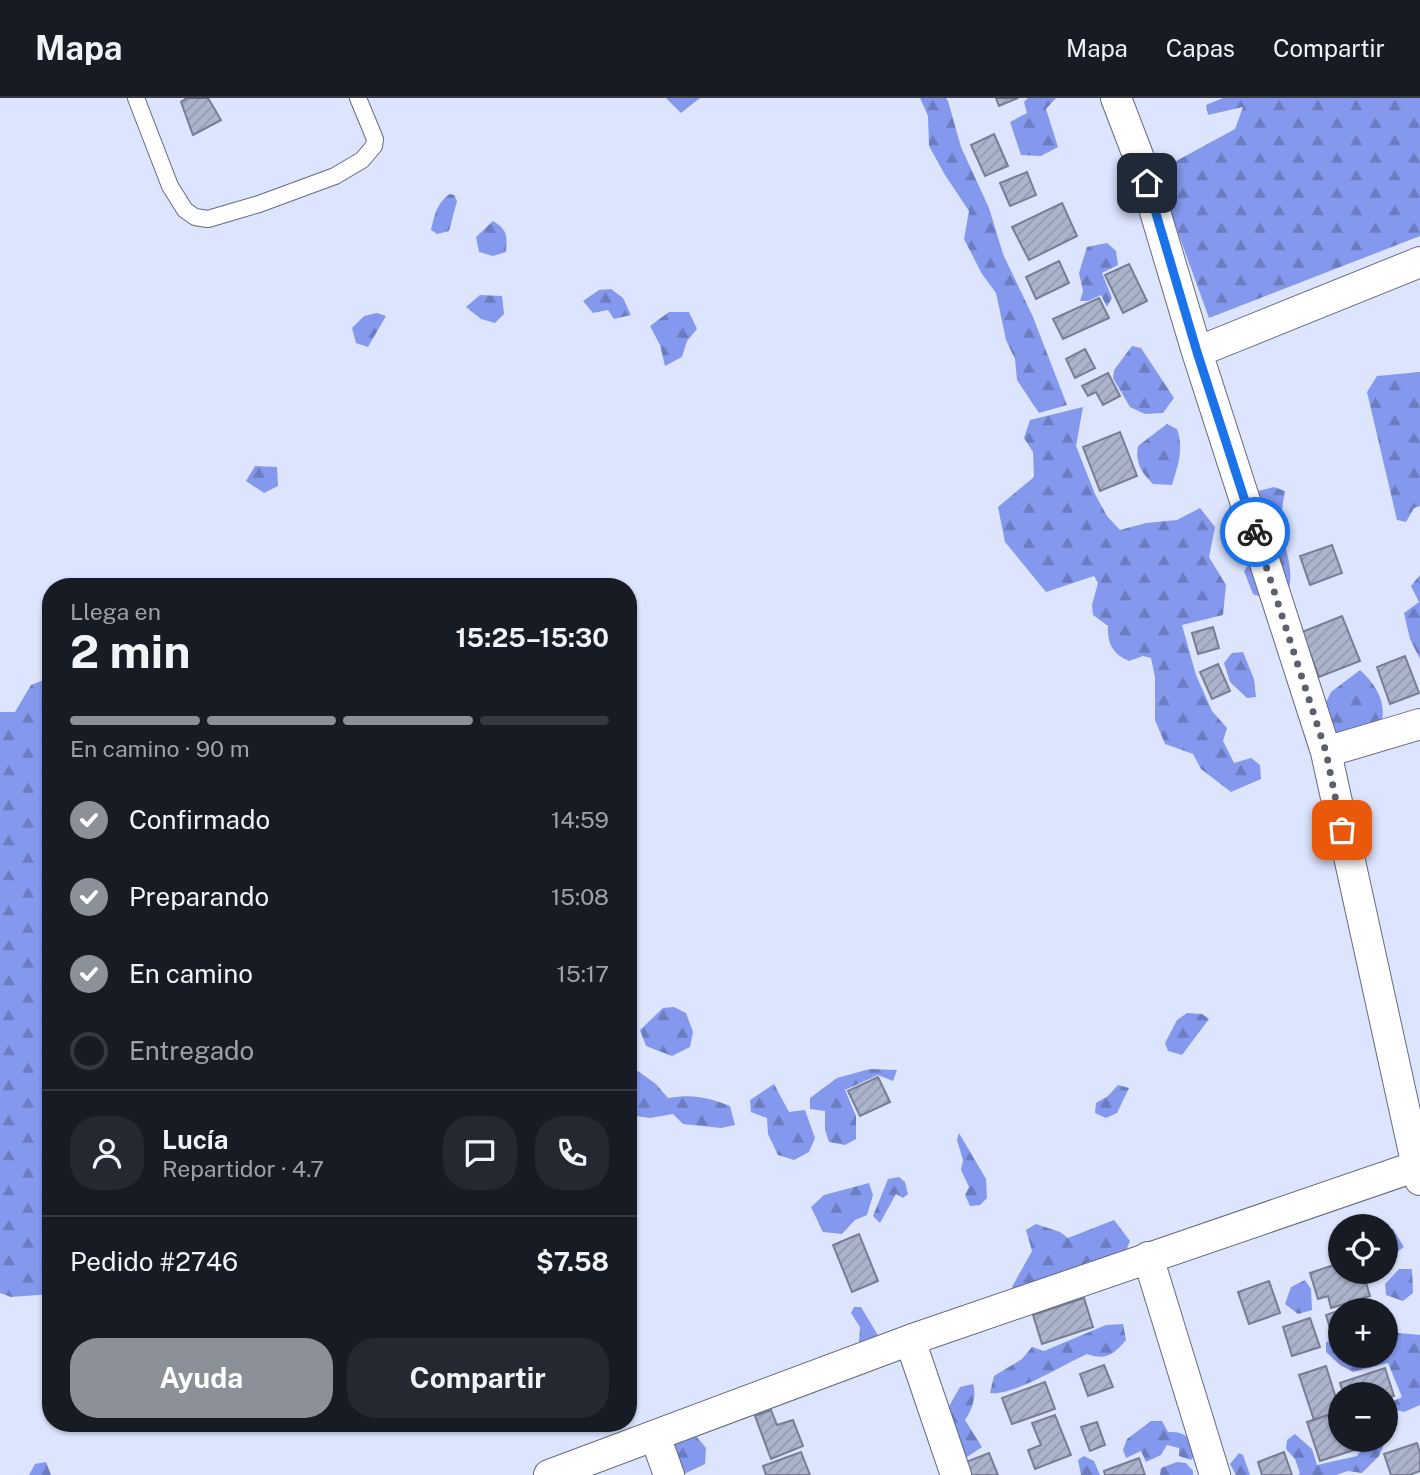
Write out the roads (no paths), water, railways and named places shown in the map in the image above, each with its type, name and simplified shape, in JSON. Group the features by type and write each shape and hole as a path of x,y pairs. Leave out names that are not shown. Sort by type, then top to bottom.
{"street":[{"path":"549,1475 910,1340 1148,1257 1418,1170 1326,752 1197,352 1139,158 1116,98"},
{"path":"1197,352 1420,262"},
{"path":"1326,752 1420,724"},
{"path":"1148,1257 1215,1475"},
{"path":"910,1340 956,1475"},
{"path":"655,1436 669,1475"}],"lane":[{"path":"136,98 170,186 185,210 195,217 208,219 259,204 335,176 362,160 374,146 375,139 358,98"}]}
